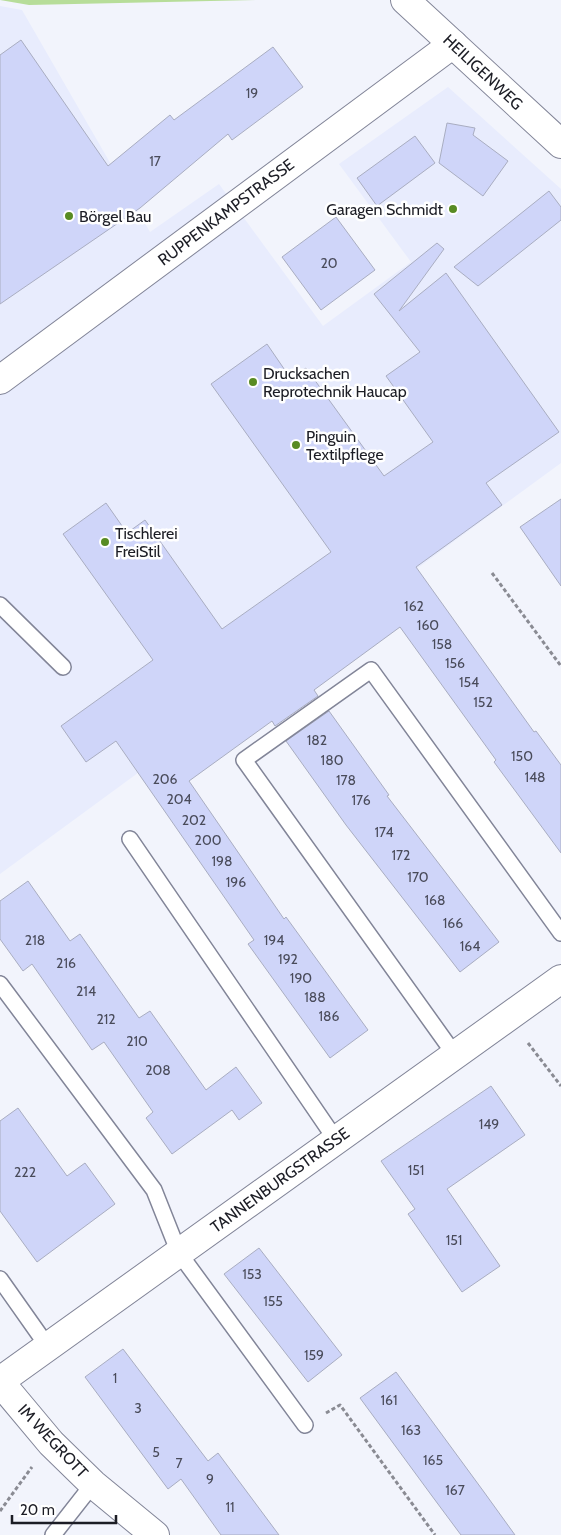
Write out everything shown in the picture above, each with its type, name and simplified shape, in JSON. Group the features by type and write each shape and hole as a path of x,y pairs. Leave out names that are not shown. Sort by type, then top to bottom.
{"street":[{"name":"HEILIGENWEG","path":"405,0 561,144"},
{"name":"RUPPENKAMPSTRASSE","path":"0,380 453,44"},
{"name":"TANNENBURGSTRASSE","path":"0,1382 561,979"},
{"name":"IM WEGROTT","path":"0,1382 51,1443 93,1484 155,1535"}],"lane":[{"path":"0,605 63,667"},
{"path":"455,1055 244,760 371,670 561,932"},
{"path":"130,839 336,1140"},
{"path":"0,984 154,1190 179,1252 306,1425"},
{"path":"0,1279 48,1347"},
{"path":"53,1535 93,1484"}],"path":[{"path":"492,573 561,666"},
{"path":"508,1017 561,1086"},
{"path":"306,1425 340,1405 435,1535"},
{"path":"0,1511 51,1443"}],"shaded area":[{"path":"0,6 22,10 150,232 219,184 323,326 411,262 339,164 448,87 561,189 561,463 0,874"}],"green space":[{"path":"0,0 257,0 29,5"}],"building":[{"path":"21,40 108,166 170,115 174,120 273,47 303,87 232,140 228,134 140,208 0,304 0,55"},
{"path":"447,123 475,128 473,135 508,161 483,196 439,163"},
{"path":"415,136 435,163 377,206 357,178"},
{"path":"549,191 561,207 561,220 478,286 454,267"},
{"path":"336,217 375,270 321,310 282,257"},
{"path":"437,243 444,249 399,311 446,273 559,432 486,483 502,505 416,567 534,732 536,731 561,765 561,853 494,762 496,760 400,627 314,690 318,696 275,726 272,721 189,781 284,919 286,917 368,1030 330,1058 248,944 254,940 116,741 86,762 61,726 153,660 63,534 106,503 127,533 145,520 222,629 331,552 211,384 267,344 291,379 306,368 384,476 433,442 386,376 420,352 374,294"},
{"path":"561,499 561,586 520,527"},
{"path":"329,711 389,795 387,796 499,942 460,972 346,825 286,741"},
{"path":"28,881 70,941 80,934 139,1018 150,1011 206,1090 236,1067 262,1103 239,1120 232,1110 172,1154 146,1118 153,1112 104,1042 92,1050 32,964 23,971 0,939 0,901"},
{"path":"491,1086 525,1135 447,1189 500,1266 462,1292 408,1214 415,1209 381,1161"},
{"path":"18,1108 67,1176 85,1163 115,1204 37,1262 0,1211 0,1121"},
{"path":"259,1248 342,1355 308,1382 224,1274"},
{"path":"123,1349 208,1461 218,1453 279,1535 221,1535 181,1479 168,1489 85,1377"},
{"path":"396,1372 515,1535 461,1535 360,1398"}],"place":[{"name":"Garagen Schmidt","path":"453,209"},
{"name":"Börgel Bau","path":"69,216"},
{"name":"Drucksachen Reprotechnik Haucap","path":"253,382"},
{"name":"Pinguin Textilpflege","path":"296,445"},
{"name":"Tischlerei FreiStil","path":"105,542"}]}
